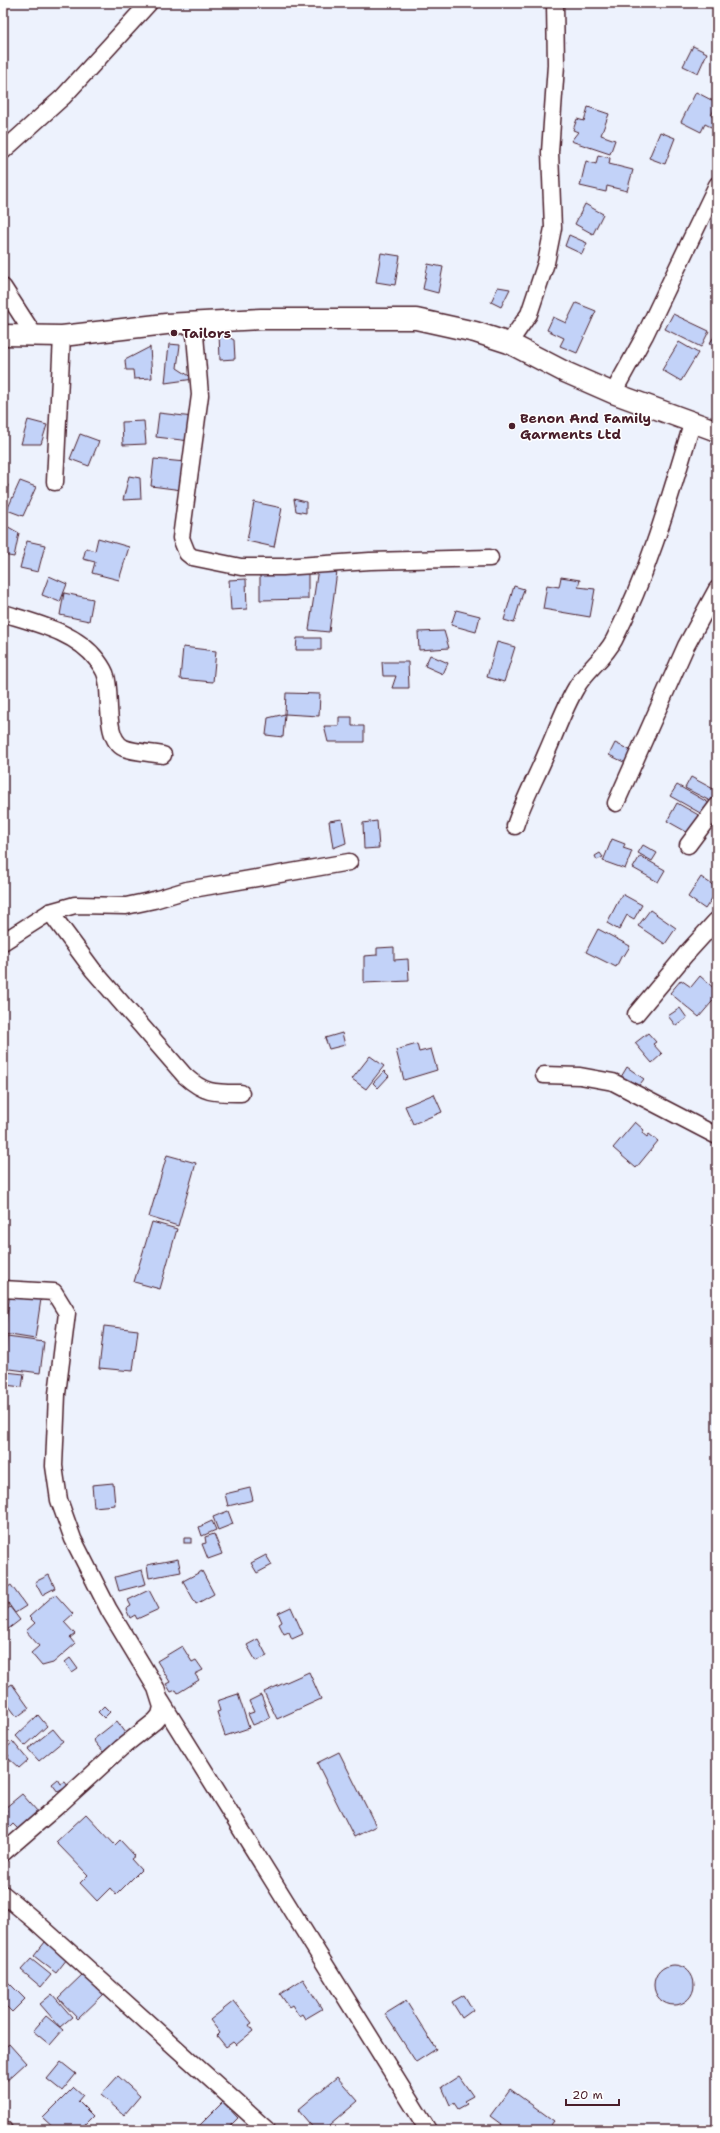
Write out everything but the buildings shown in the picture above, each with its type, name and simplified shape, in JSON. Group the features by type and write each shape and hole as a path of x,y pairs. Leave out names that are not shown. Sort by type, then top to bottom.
{"street":[{"path":"3,151 63,96 149,3"},
{"path":"509,343 528,314 546,263 553,228 550,152 556,65 555,3"},
{"path":"613,393 645,336 717,184"},
{"path":"3,287 34,335"},
{"path":"3,335 62,336 194,323 260,319 416,319 475,332 509,343 565,372 613,393 692,424 717,431"},
{"path":"194,323 200,395 181,538 187,553 192,557 241,566 283,567 370,561 490,558"},
{"path":"55,482 62,336"},
{"path":"514,826 523,802 537,776 576,687 605,654 613,641 635,592 664,518 692,424"},
{"path":"616,803 686,646 717,589"},
{"path":"3,613 70,637 83,645 97,660 106,676 112,729 118,743 124,748 163,755"},
{"path":"688,845 717,806"},
{"path":"3,942 50,912 75,905 126,906 154,900 187,890 348,862"},
{"path":"50,912 94,970 185,1076 196,1086 210,1093 241,1093"},
{"path":"636,1014 686,954 717,921"},
{"path":"544,1075 580,1076 613,1082 717,1136"},
{"path":"3,1289 54,1292 67,1313 57,1394 54,1466 59,1500 73,1539 109,1610 156,1688 161,1701 428,2130"},
{"path":"3,1853 121,1748 155,1721 160,1715 162,1707 161,1701"},
{"path":"3,1894 40,1925 267,2130"}],"place":[{"name":"Tailors","path":"174,333"},
{"name":"Benon And Family Garments Ltd","path":"512,426"}]}
